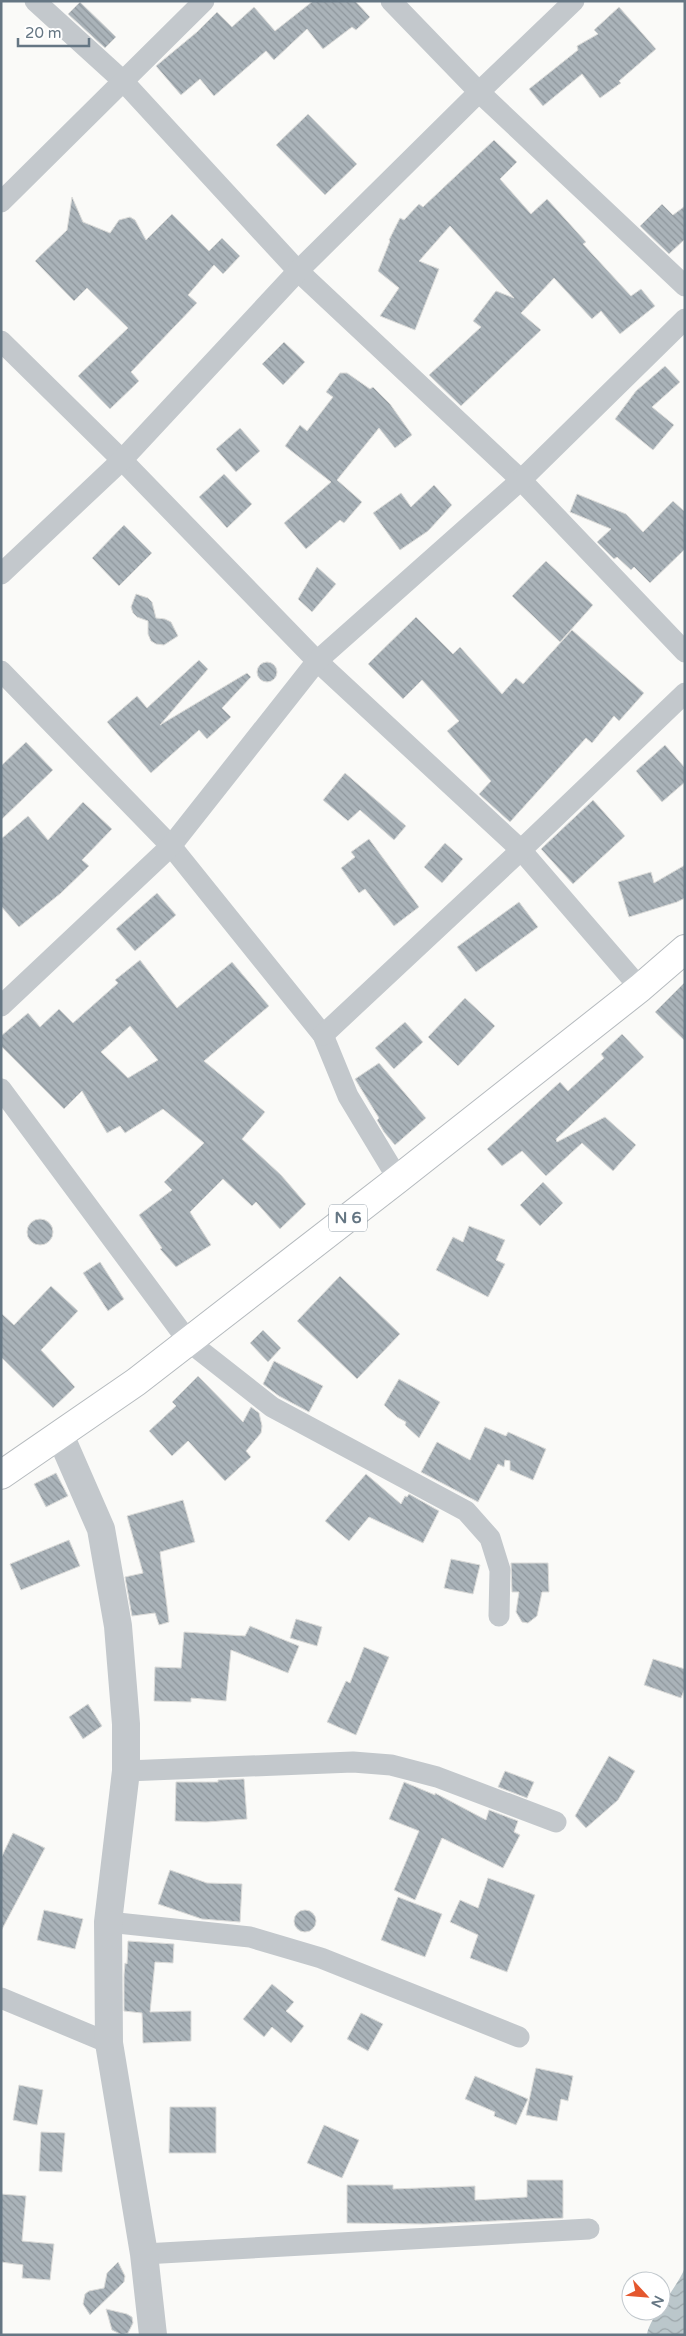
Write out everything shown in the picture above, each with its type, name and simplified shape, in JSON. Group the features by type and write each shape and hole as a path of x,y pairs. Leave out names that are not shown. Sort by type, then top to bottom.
{"main road":[{"name":"N 6","path":"1,1475 136,1382 398,1179 640,988 685,949"}],"street":[{"path":"35,1 124,81 298,271 521,480 685,652"},
{"path":"1,202 204,1"},
{"path":"391,1 479,92 685,286"},
{"path":"1,574 122,460 298,271 574,1"},
{"path":"1,1006 171,846 317,661 521,480 685,319"},
{"path":"1,341 122,460 317,661 521,850 640,988"},
{"path":"1,671 171,846 323,1035 348,1096 398,1179"},
{"path":"323,1035 521,850 685,692"},
{"path":"1,1089 188,1341 272,1407 466,1511 490,1538 500,1570 498,1616"},
{"path":"60,1435 101,1529 118,1626 126,1724 126,1771 108,1922 109,2043 144,2254 153,2335"},
{"path":"126,1771 353,1762 391,1765 437,1777 556,1822"},
{"path":"108,1922 250,1938 320,1958 519,2037"},
{"path":"1,1998 109,2043"},
{"path":"144,2254 589,2229"}],"water":[{"path":"685,2267 685,2335 647,2335 652,2321 671,2321 671,2292"}],"building":[{"path":"313,1 355,1 370,17 356,30 352,27 323,49 307,29 274,60 266,51 214,96 200,79 181,95 156,66 197,32 217,12 232,27 254,7 275,31"},
{"path":"80,2 116,37 105,48 68,14"},
{"path":"619,7 656,49 619,81 621,83 600,98 582,74 543,106 529,89 578,50 577,46 598,34 594,30"},
{"path":"308,114 357,164 325,195 276,145"},
{"path":"494,140 517,162 500,179 531,214 547,199 586,242 583,244 631,296 641,289 655,306 620,334 601,311 592,319 554,278 521,313 541,330 461,406 429,375 481,327 473,321 496,291 514,298 450,226 419,261 439,269 415,330 380,316 399,288 378,271 389,240 400,218 404,220 419,204 423,207"},
{"path":"72,197 83,222 110,233 119,220 130,217 135,220 146,240 172,214 209,251 222,238 240,256 223,274 214,265 188,295 197,303 131,372 139,381 110,409 78,376 128,328 87,288 74,301 35,261 67,230"},
{"path":"662,204 673,215 685,206 685,239 669,254 640,226"},
{"path":"284,342 305,362 283,385 262,364"},
{"path":"665,366 680,382 652,407 674,425 653,450 615,419 636,391"},
{"path":"340,373 347,373 370,389 373,387 390,404 412,435 395,448 379,428 337,480 362,502 344,523 340,520 306,549 284,523 331,482 285,446 300,425 307,431 333,397 326,392"},
{"path":"240,428 260,451 236,472 216,449"},
{"path":"224,474 252,504 227,528 199,497"},
{"path":"434,485 452,505 428,531 400,550 373,513 401,493 411,507"},
{"path":"577,494 626,514 643,532 673,501 685,512 685,549 650,583 634,567 631,570 617,557 614,559 597,542 611,529 570,512"},
{"path":"124,525 152,553 119,586 92,558"},
{"path":"546,561 593,605 560,642 512,596"},
{"path":"317,567 336,584 312,612 298,599"},
{"path":"136,594 148,598 152,602 156,618 171,622 178,636 164,645 151,641 148,634 148,621 137,617 131,607"},
{"path":"416,617 453,654 460,647 502,694 516,678 523,684 572,630 644,693 619,721 614,716 592,743 586,738 510,822 479,794 491,781 447,731 459,721 422,680 403,699 368,664"},
{"path":"199,660 208,669 160,725 247,673 251,677 222,708 231,717 207,739 199,730 151,773 107,722 137,696 147,708"},
{"path":"267,662 274,665 277,672 274,679 267,682 260,679 257,672 260,665"},
{"path":"26,742 53,770 1,820 1,766"},
{"path":"665,745 685,768 685,782 662,802 636,771"},
{"path":"345,773 406,826 394,840 360,810 348,821 323,800"},
{"path":"593,800 625,836 573,884 541,849"},
{"path":"83,802 112,829 82,860 89,866 61,893 19,927 1,906 1,839 28,816 48,840"},
{"path":"369,839 419,907 394,926 365,889 359,893 341,868 355,857 351,852"},
{"path":"445,843 463,859 442,883 424,867"},
{"path":"685,865 685,898 629,917 618,882 651,872 654,883"},
{"path":"157,893 176,915 135,951 116,929"},
{"path":"519,902 538,927 476,972 457,947"},
{"path":"140,960 177,1008 232,962 269,1006 204,1061 265,1112 242,1139 281,1175 306,1204 280,1229 256,1202 252,1206 223,1179 190,1212 211,1245 176,1267 160,1249 162,1248 139,1215 172,1190 164,1182 204,1143 163,1109 125,1133 120,1126 107,1133 82,1091 64,1109 1,1046 1,1036 28,1013 40,1027 59,1009 73,1023 118,983 115,980","holes":["130,1026 158,1060 128,1078 101,1052"]},
{"path":"685,982 685,1041 655,1012"},
{"path":"465,998 495,1026 458,1066 428,1037"},
{"path":"405,1022 423,1042 394,1069 375,1048"},
{"path":"622,1034 644,1057 556,1139 557,1142 605,1117 636,1145 613,1171 582,1143 546,1176 522,1151 502,1166 487,1149 560,1082 568,1091 604,1058 601,1054"},
{"path":"379,1063 426,1118 395,1145 384,1132 377,1120 379,1118 355,1079"},
{"path":"543,1182 563,1203 540,1226 520,1205"},
{"path":"40,1219 50,1222 53,1232 50,1242 40,1245 30,1242 27,1232 30,1222"},
{"path":"469,1226 505,1240 496,1260 505,1264 488,1297 436,1270 453,1237 463,1242"},
{"path":"100,1262 124,1299 108,1311 83,1273"},
{"path":"340,1276 400,1334 357,1379 297,1321"},
{"path":"51,1286 78,1311 41,1350 75,1387 53,1408 1,1357 1,1313 14,1325"},
{"path":"263,1330 281,1348 268,1362 250,1343"},
{"path":"274,1361 323,1386 309,1412 279,1396 263,1384"},
{"path":"198,1376 243,1422 251,1407 259,1413 262,1426 261,1433 246,1451 251,1457 225,1481 188,1441 172,1456 149,1431 176,1406 172,1402"},
{"path":"399,1379 440,1402 419,1438 405,1425 406,1422 397,1417 384,1405"},
{"path":"485,1427 506,1436 508,1432 546,1449 533,1480 510,1470 510,1461 505,1460 504,1467 498,1464 478,1502 421,1472 437,1442 470,1460"},
{"path":"56,1473 68,1496 46,1507 34,1484"},
{"path":"366,1474 401,1504 405,1496 407,1497 409,1494 439,1511 423,1543 369,1517 349,1541 325,1521"},
{"path":"183,1500 195,1542 160,1552 169,1622 159,1625 155,1613 132,1616 125,1577 143,1573 127,1516"},
{"path":"69,1540 80,1566 21,1590 10,1564"},
{"path":"451,1559 480,1565 473,1594 444,1588"},
{"path":"511,1563 548,1563 549,1592 542,1592 537,1616 528,1623 522,1622 516,1612 519,1592 512,1592"},
{"path":"296,1619 322,1627 317,1646 290,1638"},
{"path":"250,1626 299,1646 288,1673 231,1650 226,1701 191,1698 191,1702 154,1701 155,1667 181,1668 184,1632 245,1636"},
{"path":"364,1647 389,1657 356,1735 327,1722 346,1681 350,1683"},
{"path":"653,1659 685,1669 685,1688 681,1698 644,1685"},
{"path":"88,1704 102,1726 83,1739 69,1717"},
{"path":"609,1756 635,1771 618,1800 586,1828 575,1816"},
{"path":"505,1771 534,1782 527,1798 498,1787"},
{"path":"244,1779 247,1819 206,1822 175,1821 176,1782 218,1782 218,1780"},
{"path":"404,1782 435,1795 435,1793 486,1820 489,1810 518,1821 514,1832 520,1835 503,1868 442,1838 415,1900 394,1890 419,1831 389,1819"},
{"path":"13,1833 45,1848 1,1931 1,1858"},
{"path":"170,1870 207,1883 242,1884 240,1922 202,1919 158,1904"},
{"path":"488,1878 535,1895 507,1972 470,1958 478,1935 450,1922 460,1900 478,1908"},
{"path":"398,1897 442,1914 425,1957 381,1940"},
{"path":"44,1910 83,1919 75,1949 37,1940"},
{"path":"305,1910 313,1913 316,1921 313,1929 305,1932 297,1929 294,1921 297,1913"},
{"path":"128,1941 174,1944 173,1963 155,1962 150,2012 191,2011 191,2041 143,2043 142,2013 124,2011 124,1975 125,1963 127,1964"},
{"path":"272,1984 294,2002 286,2011 304,2026 291,2043 272,2027 264,2037 243,2019"},
{"path":"361,2013 383,2024 368,2051 347,2039"},
{"path":"536,2068 573,2076 568,2101 561,2099 557,2121 526,2115"},
{"path":"475,2076 528,2099 516,2125 494,2116 495,2112 465,2099"},
{"path":"19,2085 43,2090 37,2125 13,2120"},
{"path":"170,2107 216,2107 216,2153 169,2153"},
{"path":"324,2125 359,2140 342,2178 307,2163"},
{"path":"41,2132 65,2133 62,2172 39,2171"},
{"path":"527,2180 563,2180 563,2218 426,2224 347,2223 347,2185 393,2185 393,2189 475,2186 475,2200 527,2197"},
{"path":"1,2194 26,2196 22,2241 54,2244 50,2280 22,2278 23,2265 1,2262"},
{"path":"118,2262 125,2276 124,2282 90,2315 83,2304 85,2294 89,2291 104,2288 107,2273"},
{"path":"106,2309 132,2317 133,2323 128,2333 122,2335 112,2330"}]}
